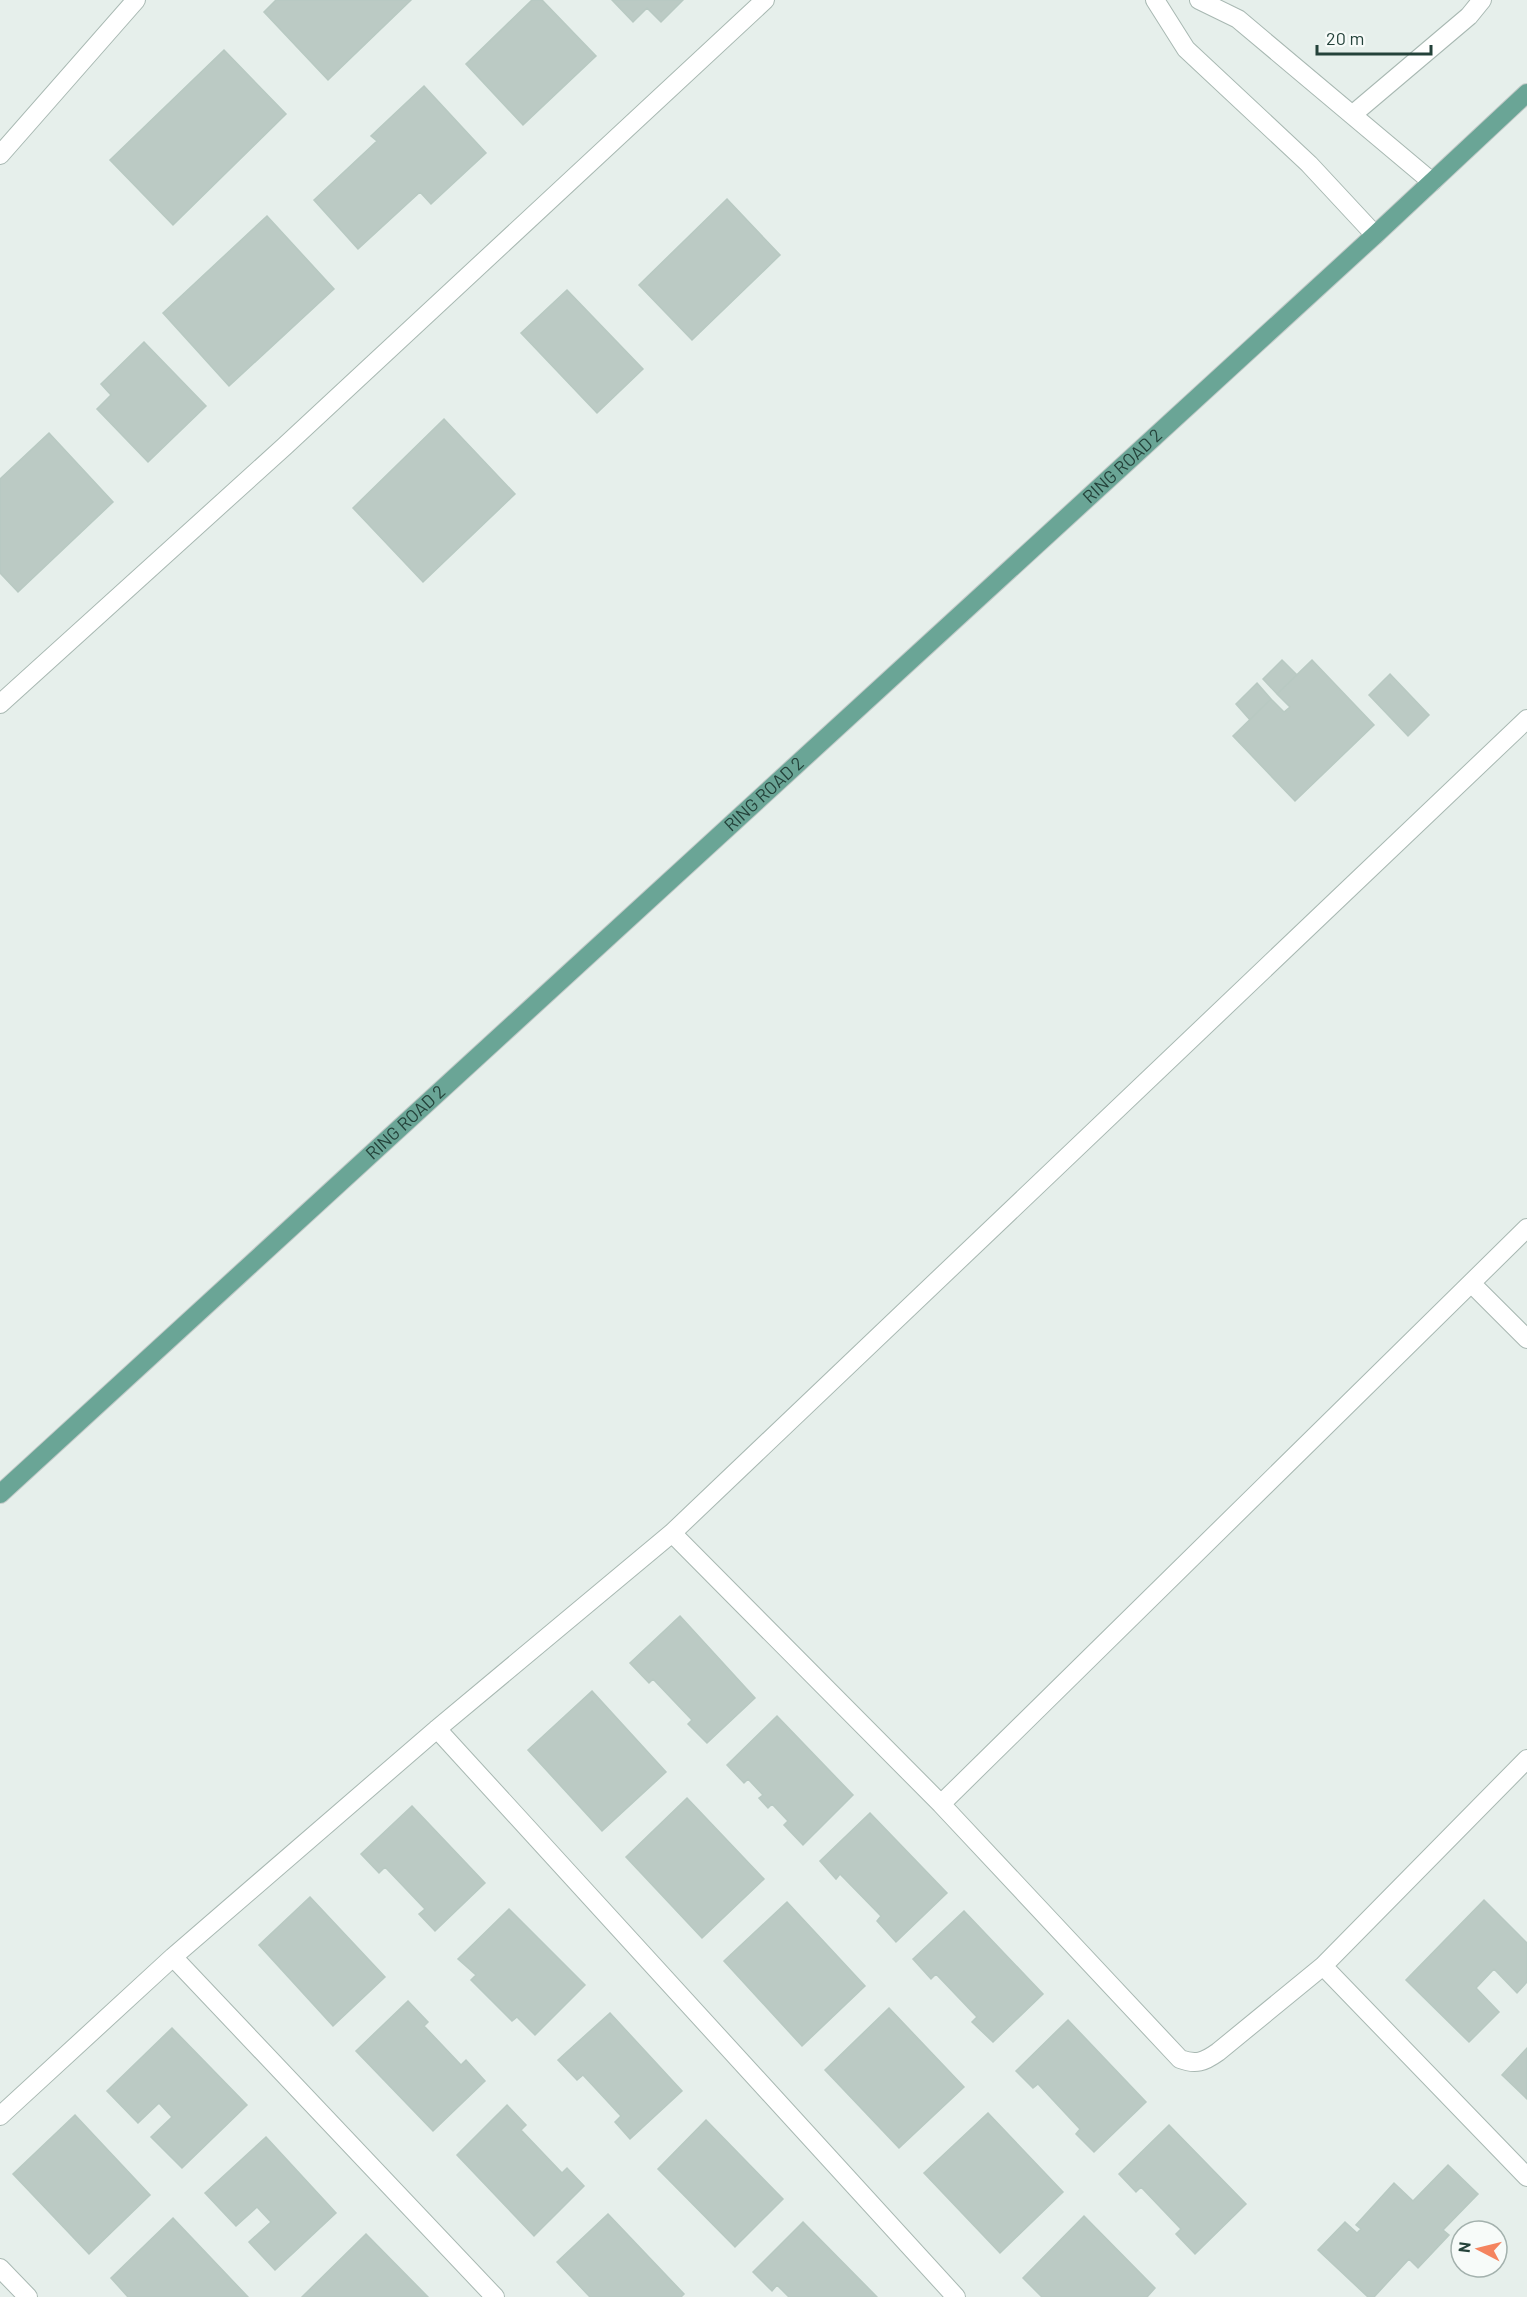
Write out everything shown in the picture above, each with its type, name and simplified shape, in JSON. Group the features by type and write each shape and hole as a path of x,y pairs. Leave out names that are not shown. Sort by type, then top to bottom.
{"main road":[{"name":"RING ROAD 2","path":"0,1494 1375,236 1527,93"}],"street":[{"path":"0,156 41,106 136,0"},
{"path":"0,705 285,446 765,0"},
{"path":"1155,0 1186,49 1309,164 1375,236"},
{"path":"1199,0 1238,19 1432,182"},
{"path":"1352,115 1469,16 1482,0"},
{"path":"0,2116 173,1957 437,1729 672,1533 1527,719"},
{"path":"940,1804 1527,1228"},
{"path":"1471,1283 1527,1339"},
{"path":"672,1533 940,1804 1180,2059 1190,2063 1203,2062 1323,1966 1527,1759"},
{"path":"437,1729 956,2297"},
{"path":"173,1957 495,2297"},
{"path":"1323,1966 1527,2176"},
{"path":"0,2268 28,2297"}],"building":[{"path":"276,0 411,0 328,80 264,12"},
{"path":"532,0 542,0 596,56 523,125 466,64"},
{"path":"612,0 683,0 661,22 647,8 633,22"},
{"path":"224,50 286,114 173,225 110,160"},
{"path":"424,86 486,153 431,204 420,192 358,249 314,200 377,141 371,136"},
{"path":"727,199 780,255 692,340 639,285"},
{"path":"267,216 334,289 229,386 163,313"},
{"path":"567,290 643,369 597,413 521,333"},
{"path":"144,342 206,406 148,462 97,409 111,395 101,384"},
{"path":"444,419 515,494 423,582 353,508"},
{"path":"49,433 113,502 18,592 0,573 0,479"},
{"path":"1282,660 1297,675 1277,694 1263,679"},
{"path":"1312,660 1374,725 1295,801 1233,736 1271,699 1284,712 1290,707 1277,694"},
{"path":"1390,674 1429,715 1408,736 1369,695"},
{"path":"1257,683 1271,699 1250,720 1236,704"},
{"path":"680,1616 755,1698 707,1743 688,1724 692,1720 653,1679 649,1683 630,1663"},
{"path":"592,1691 666,1772 602,1831 528,1750"},
{"path":"777,1716 853,1795 803,1845 784,1825 788,1821 772,1804 768,1808 759,1798 763,1795 748,1779 744,1783 727,1765"},
{"path":"687,1798 764,1879 702,1938 626,1857"},
{"path":"412,1806 485,1883 435,1931 419,1914 425,1909 385,1867 379,1873 361,1854"},
{"path":"870,1813 947,1893 896,1942 877,1921 881,1916 840,1874 836,1879 820,1861"},
{"path":"310,1897 385,1977 333,2026 259,1945"},
{"path":"1484,1900 1527,1943 1527,1982 1517,1993 1494,1969 1476,1988 1499,2012 1469,2042 1406,1980"},
{"path":"787,1902 865,1986 802,2046 724,1961"},
{"path":"509,1909 585,1985 535,2035 517,2017 512,2021 471,1980 476,1975 458,1959"},
{"path":"964,1911 1043,1994 993,2042 972,2022 977,2017 936,1974 931,1979 913,1959"},
{"path":"408,2001 428,2022 424,2026 461,2065 466,2060 485,2081 433,2131 356,2051"},
{"path":"889,2008 964,2087 899,2148 825,2070"},
{"path":"610,2013 682,2091 630,2139 615,2122 621,2116 583,2075 577,2080 558,2060"},
{"path":"1068,2020 1146,2102 1094,2152 1076,2134 1080,2129 1038,2084 1033,2088 1016,2071"},
{"path":"172,2028 247,2105 182,2168 151,2137 172,2117 159,2103 138,2123 107,2091"},
{"path":"1527,2048 1527,2099 1502,2075"},
{"path":"507,2105 526,2125 521,2130 562,2173 567,2168 584,2186 534,2236 457,2155"},
{"path":"988,2113 1063,2192 1000,2253 924,2173"},
{"path":"75,2115 150,2195 89,2254 13,2174"},
{"path":"706,2120 783,2199 735,2247 658,2169"},
{"path":"1169,2125 1246,2204 1195,2254 1176,2234 1181,2229 1141,2187 1136,2192 1119,2174"},
{"path":"266,2137 336,2213 275,2270 249,2242 271,2222 257,2207 236,2226 205,2193"},
{"path":"1448,2165 1478,2194 1454,2219 1449,2219 1449,2224 1443,2230 1449,2235 1418,2268 1409,2259 1374,2297 1368,2297 1318,2250 1345,2222 1357,2233 1361,2229 1356,2225 1394,2183 1413,2201"},
{"path":"608,2214 684,2294 681,2297 590,2297 557,2262"},
{"path":"1084,2216 1155,2288 1147,2297 1042,2297 1023,2278"},
{"path":"173,2218 248,2297 128,2297 111,2278"},
{"path":"803,2222 877,2297 789,2297 777,2285 772,2291 753,2272"},
{"path":"366,2234 428,2297 302,2297"}]}
